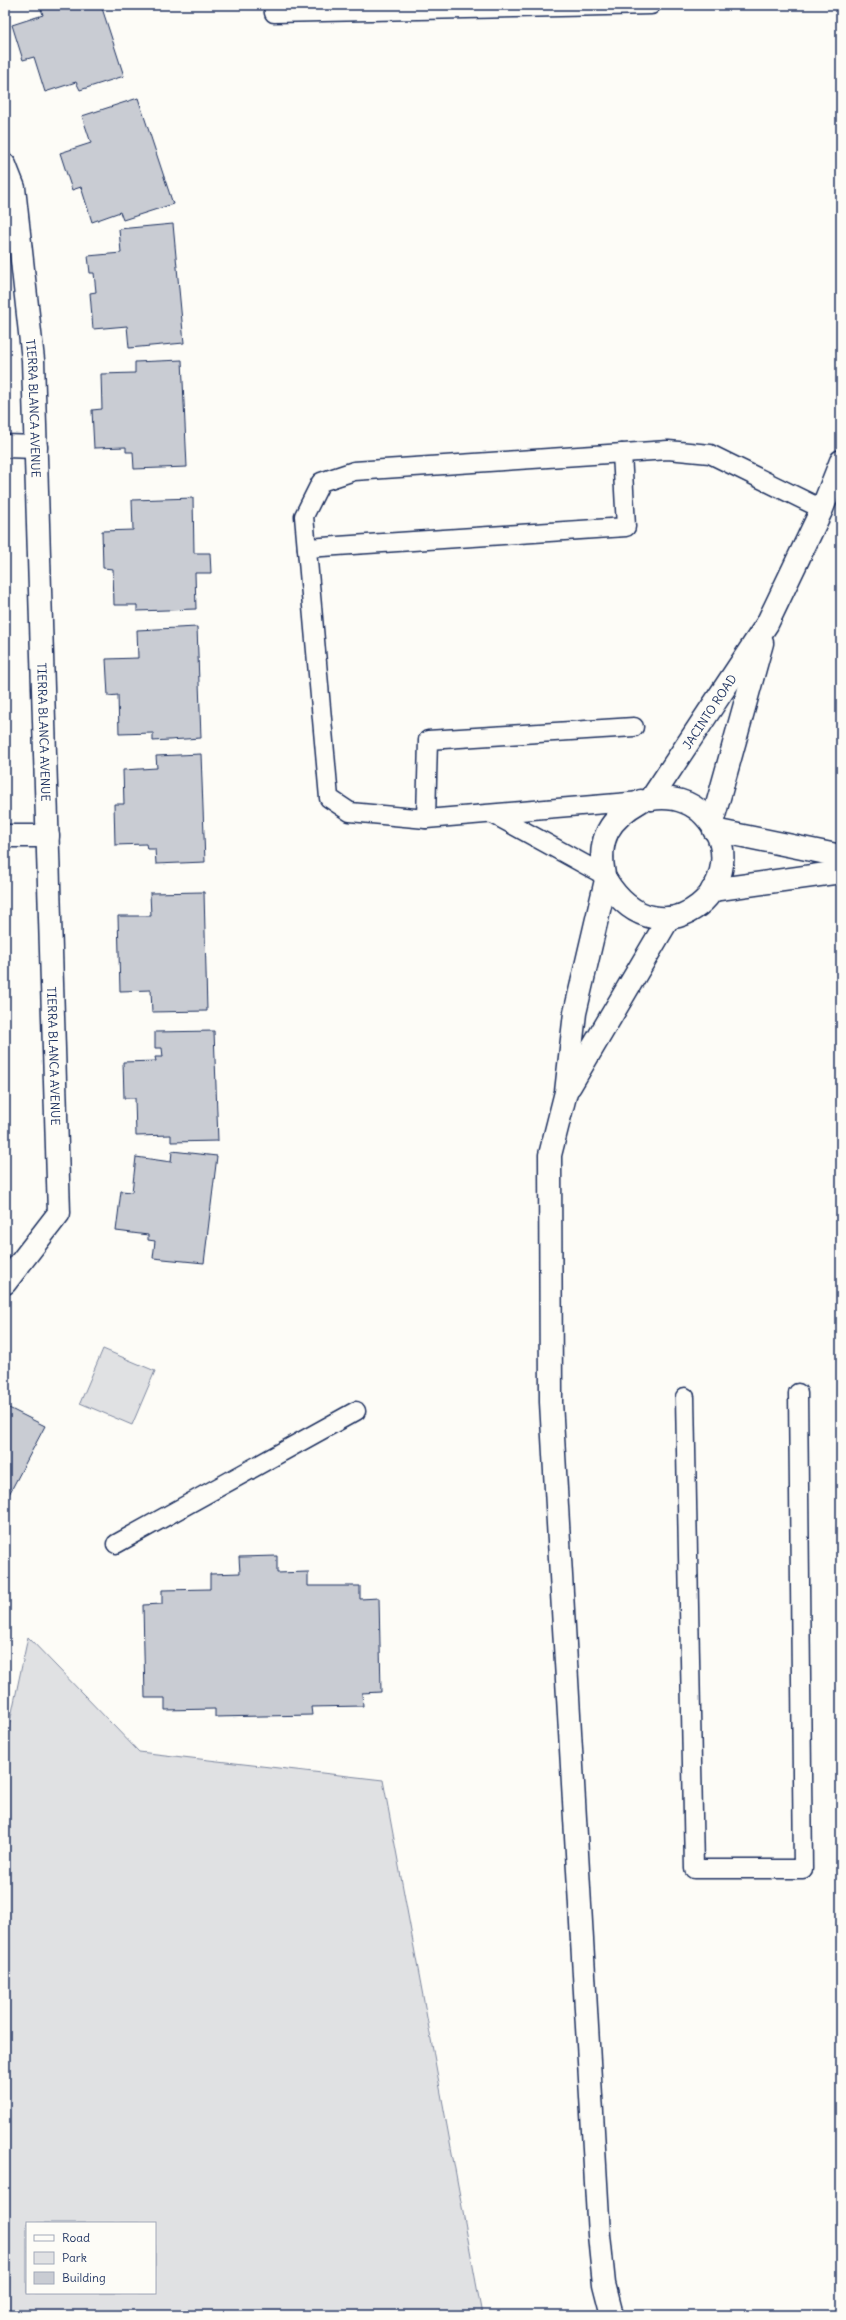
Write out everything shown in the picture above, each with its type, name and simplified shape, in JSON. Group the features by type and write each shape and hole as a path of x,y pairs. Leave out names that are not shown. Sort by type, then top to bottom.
{"street":[{"name":"TIERRA BLANCA AVENUE","path":"5,165 14,188 33,360 59,1213 5,1283"},
{"path":"5,446 36,448"},
{"name":"JACINTO ROAD","path":"646,800 767,624 822,509 841,461"},
{"name":"JACINTO ROAD","path":"713,827 767,624"},
{"path":"660,797 679,800 697,808 713,827 720,842 722,862 717,883 706,899 689,912 669,918 648,917 631,910 616,897 605,878 602,861 603,842 611,824 624,810 646,800 660,797"},
{"path":"713,827 841,856"},
{"path":"5,836 48,836"},
{"path":"712,890 841,872"},
{"path":"605,878 575,1013 566,1092 550,1155 551,1402 599,2234 604,2284 612,2315"},
{"path":"566,1092 669,918"}],"lane":[{"path":"273,5 274,13 651,5"},
{"path":"646,800 426,819 350,812 330,798 304,516 321,482 354,471 668,450 710,454 822,509"},
{"path":"307,548 626,527 622,453"},
{"path":"426,819 428,740 634,727"},
{"path":"493,814 605,878"},
{"path":"685,1397 694,1869 803,1869 798,1393"},
{"path":"116,1544 356,1411"}],"green space":[{"path":"103,1349 155,1371 132,1425 80,1403"},
{"path":"28,1637 139,1752 383,1780 482,2315 5,2315 5,1745"}],"building":[{"path":"40,5 101,5 124,76 80,90 76,82 45,92 34,57 23,60 12,25 43,15"},
{"path":"138,98 173,204 123,220 120,212 92,222 81,187 72,190 60,153 91,143 82,116"},
{"path":"173,224 184,343 129,348 127,326 93,329 90,293 96,292 94,273 90,273 88,256 121,253 119,229"},
{"path":"182,360 187,467 134,469 133,452 126,452 126,447 94,448 92,410 102,409 101,374 135,373 135,362"},
{"path":"193,498 194,553 210,553 211,573 195,573 196,609 137,611 137,605 114,605 113,569 103,568 102,531 133,530 132,500"},
{"path":"197,627 201,738 153,741 153,733 119,734 118,695 108,696 106,659 138,658 137,630"},
{"path":"201,754 205,862 156,864 155,849 147,849 146,844 115,845 114,804 124,804 123,770 157,768 156,756"},
{"path":"204,892 207,1011 152,1012 151,990 120,991 118,916 151,916 150,893"},
{"path":"214,1031 218,1141 171,1142 171,1135 136,1136 135,1098 124,1098 123,1062 156,1061 155,1057 163,1057 162,1048 155,1048 155,1032"},
{"path":"172,1151 217,1156 204,1263 153,1258 155,1241 148,1240 148,1235 116,1231 121,1191 132,1192 136,1157 171,1162"},
{"path":"5,1406 45,1426 5,1502"},
{"path":"277,1556 277,1573 308,1572 308,1586 360,1586 360,1599 379,1598 381,1692 362,1693 363,1706 311,1707 312,1715 215,1717 215,1709 165,1710 165,1698 145,1698 143,1605 162,1604 162,1590 210,1589 210,1574 240,1573 239,1557"}]}
